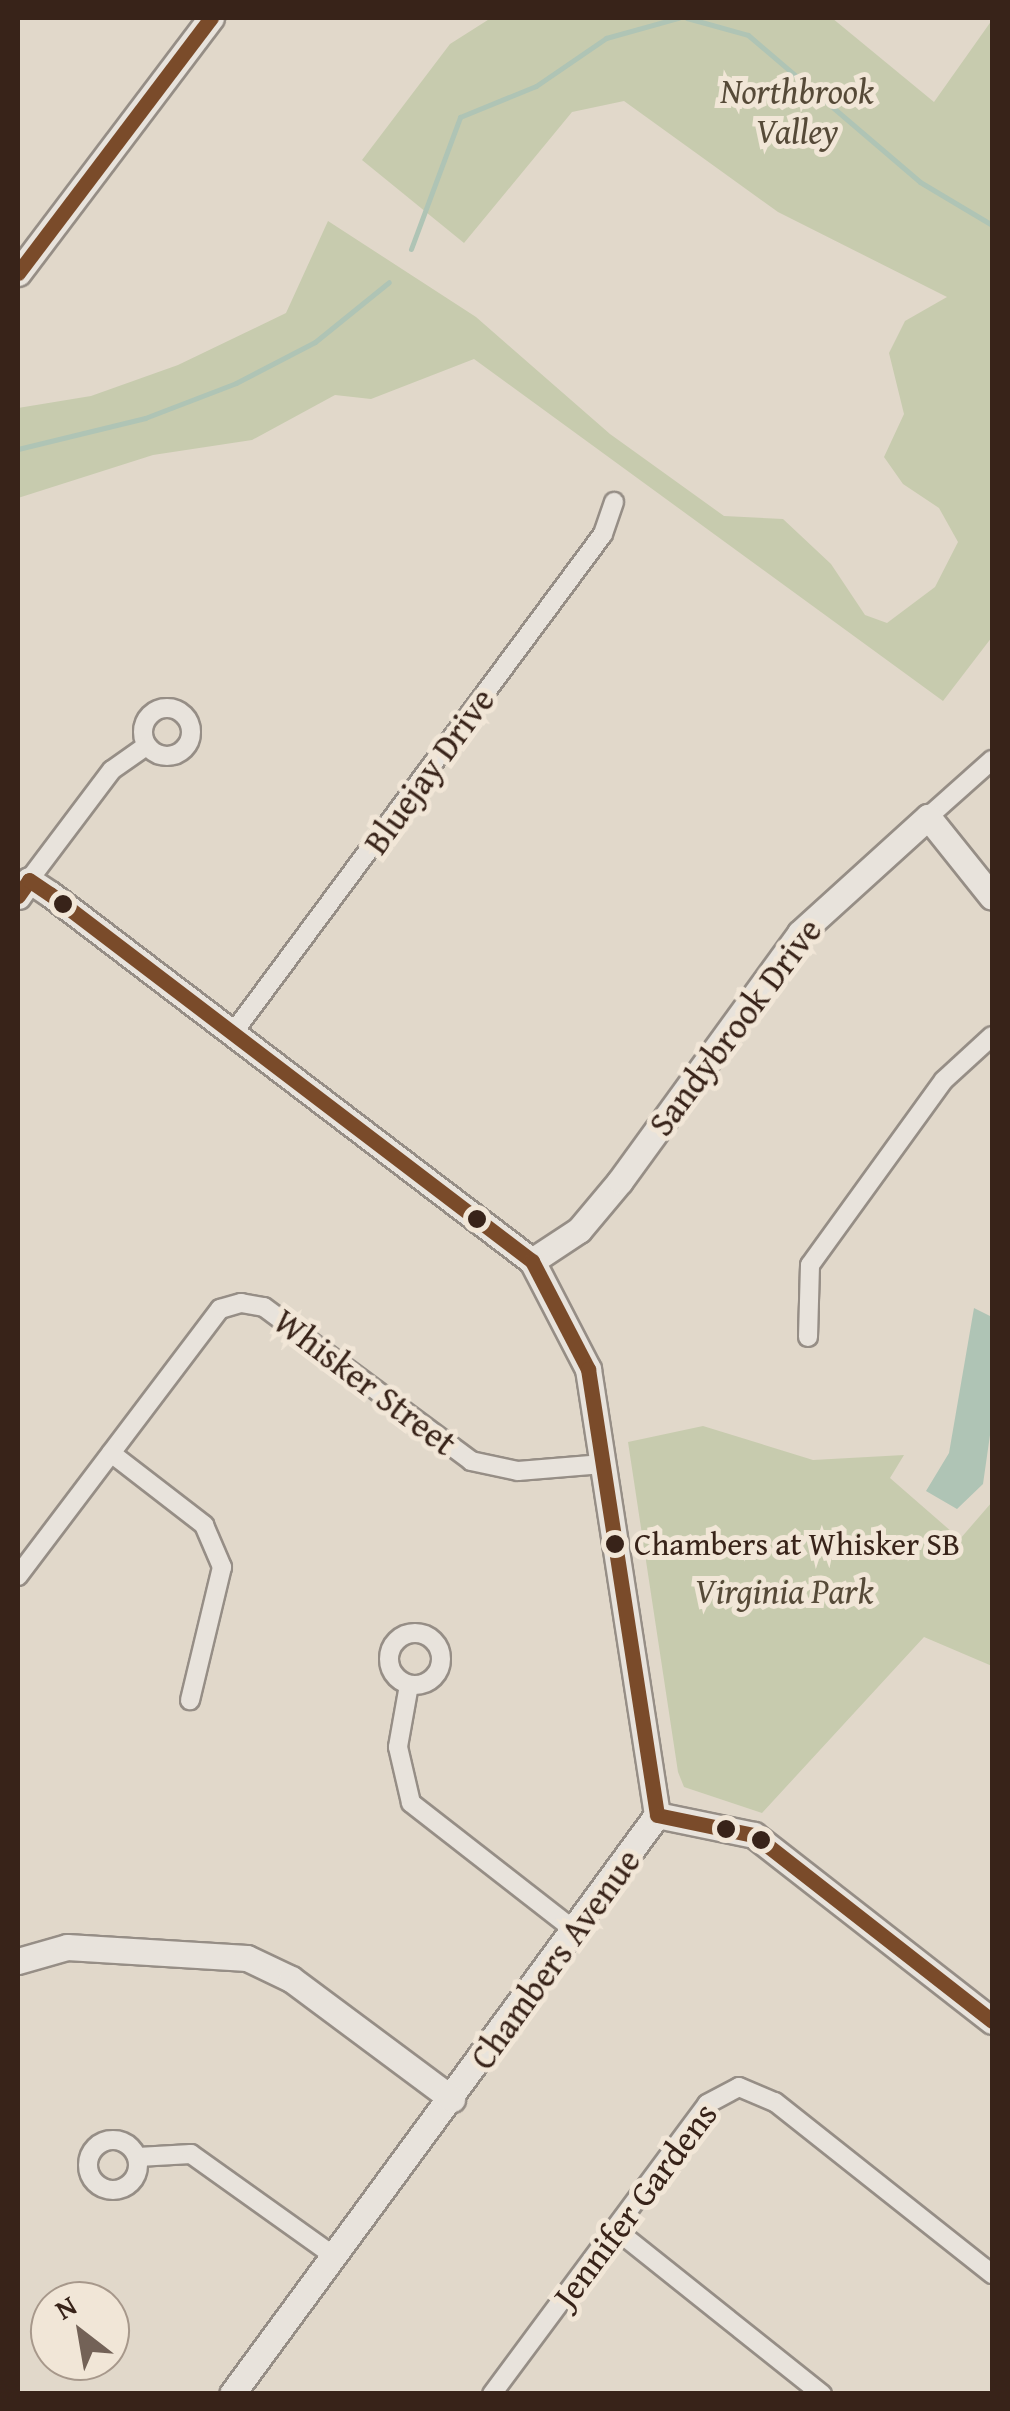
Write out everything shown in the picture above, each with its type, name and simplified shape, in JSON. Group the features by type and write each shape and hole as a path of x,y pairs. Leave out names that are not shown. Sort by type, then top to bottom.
{"street":[{"path":"18,273 211,18"},
{"name":"Bluejay Drive","path":"233,1033 603,534 614,502"},
{"path":"23,888 112,770 146,746"},
{"name":"Sandybrook Drive","path":"532,1261 600,1206 800,933 992,760"},
{"path":"928,817 992,897"},
{"name":"Chambers Avenue","path":"23,888 233,1033 532,1261 588,1369 657,1815 577,1932 232,2394"},
{"path":"808,1337 810,1265 944,1080 992,1036"},
{"name":"Whisker Street","path":"18,1576 220,1310 241,1303 264,1307 471,1461 518,1471 604,1464"},
{"path":"111,1453 204,1525 222,1566 190,1700"},
{"path":"409,1685 398,1747 411,1802 577,1932"},
{"path":"657,1815 754,1835 992,2021"},
{"path":"18,1961 67,1946 247,1958 291,1979 452,2099"},
{"name":"Jennifer Gardens","path":"498,2391 707,2104 739,2087 775,2102 992,2274"},
{"path":"138,2157 191,2154 334,2256"},
{"path":"615,2229 822,2394"}],"green space":[{"name":"Northbrook Valley","path":"491,18 832,18 934,102 992,20 992,637 943,701 474,359 371,399 335,395 252,440 153,455 18,498 18,408 91,396 178,365 286,313 328,221 476,317 610,434 724,516 783,519 831,564 865,615 887,623 935,587 958,542 939,508 903,484 884,457 904,414 889,353 905,321 947,297 778,212 624,101 572,112 464,243 362,160 450,44"},
{"name":"Virginia Park","path":"703,1426 813,1460 904,1455 890,1478 960,1539 992,1502 992,1666 924,1637 762,1813 684,1787 678,1772 628,1442"}],"shaded area":[{"path":"974,1308 992,1317 992,1421 983,1484 957,1509 926,1491 949,1453"}],"waterway":[{"path":"411,249 460,117 536,86 606,38 678,18"},
{"path":"687,18 748,35 920,182 992,225"},
{"path":"18,449 145,418 236,383 315,342 389,282"}],"transit line":[{"path":"18,273 211,18"},
{"path":"18,896 29,880 50,894 532,1261 588,1369 657,1815 754,1835 992,2021"}],"place":[{"name":"Chambers at Whisker SB","path":"615,1544"}]}
